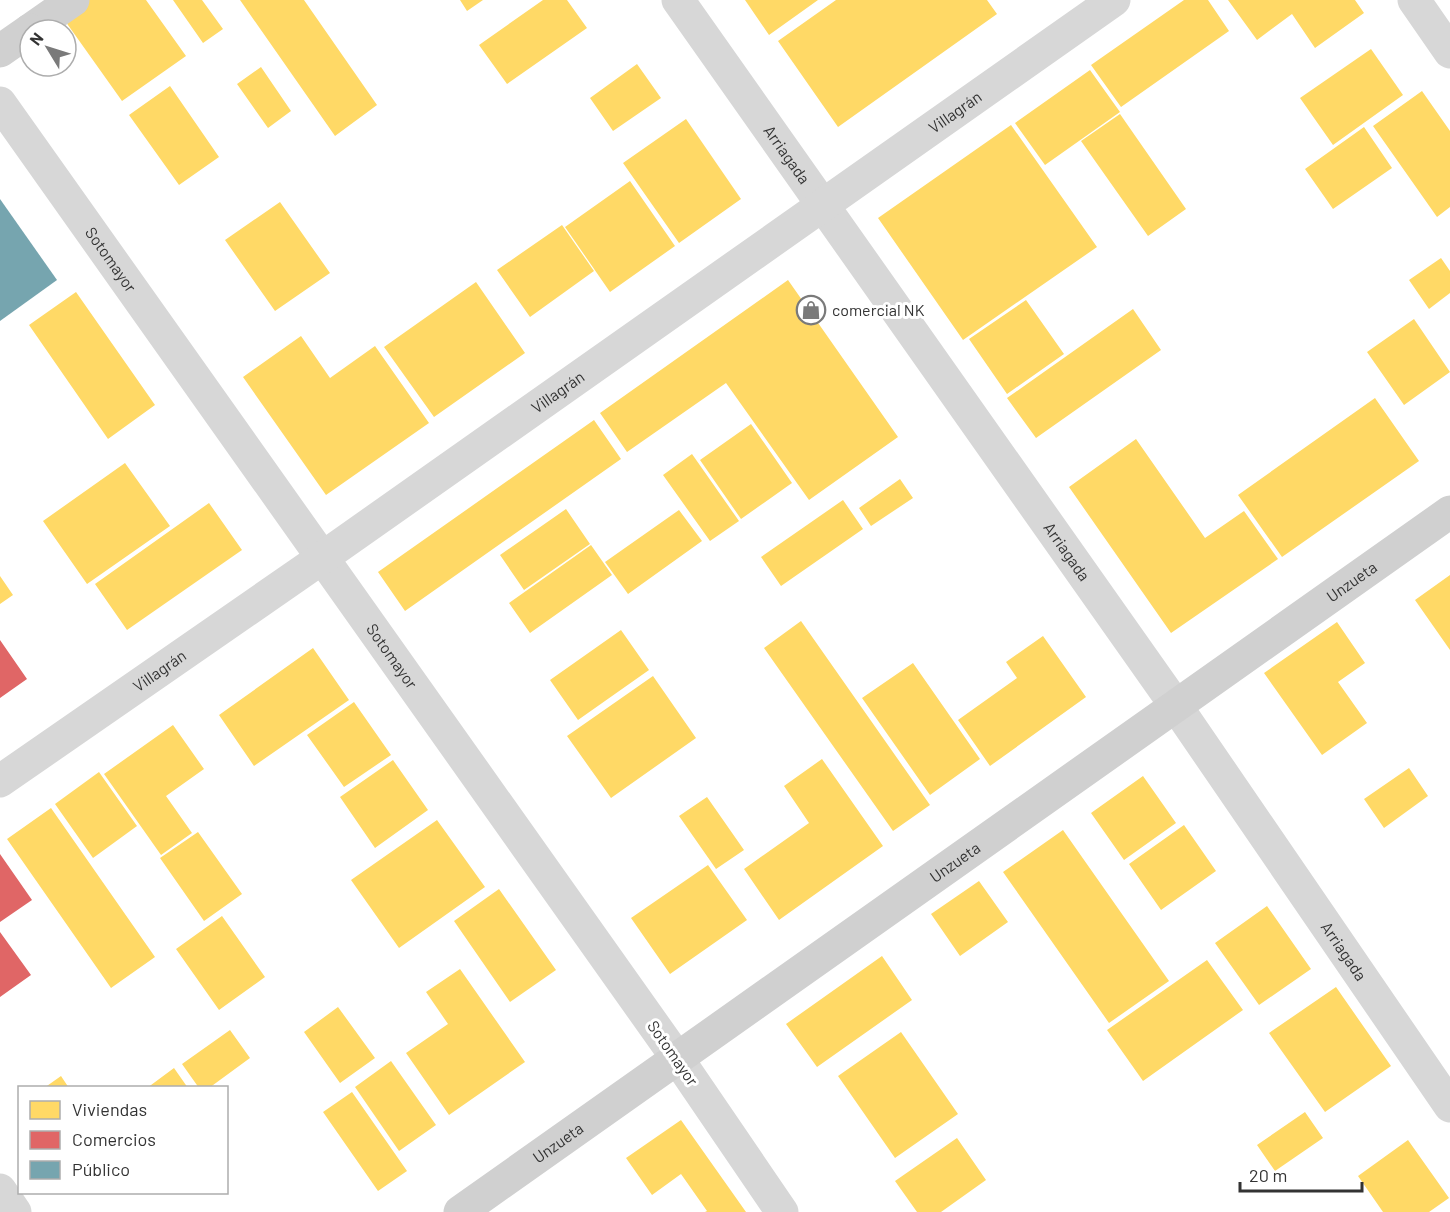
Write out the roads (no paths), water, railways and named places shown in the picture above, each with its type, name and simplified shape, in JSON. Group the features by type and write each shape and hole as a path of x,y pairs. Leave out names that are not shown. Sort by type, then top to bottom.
{"main road":[{"path":"47,18 73,0"},
{"path":"0,51 18,38"},
{"name":"Unzueta","path":"460,1212 1450,512"}],"street":[{"name":"Arriagada","path":"678,0 1176,706 1450,1106"},
{"name":"Villagrán","path":"0,781 322,558 1114,0"},
{"path":"1414,0 1450,52"},
{"name":"Sotomayor","path":"0,103 677,1058 782,1212"},
{"path":"0,1190 15,1212"}],"place":[{"name":"comercial NK","path":"811,310"}]}
